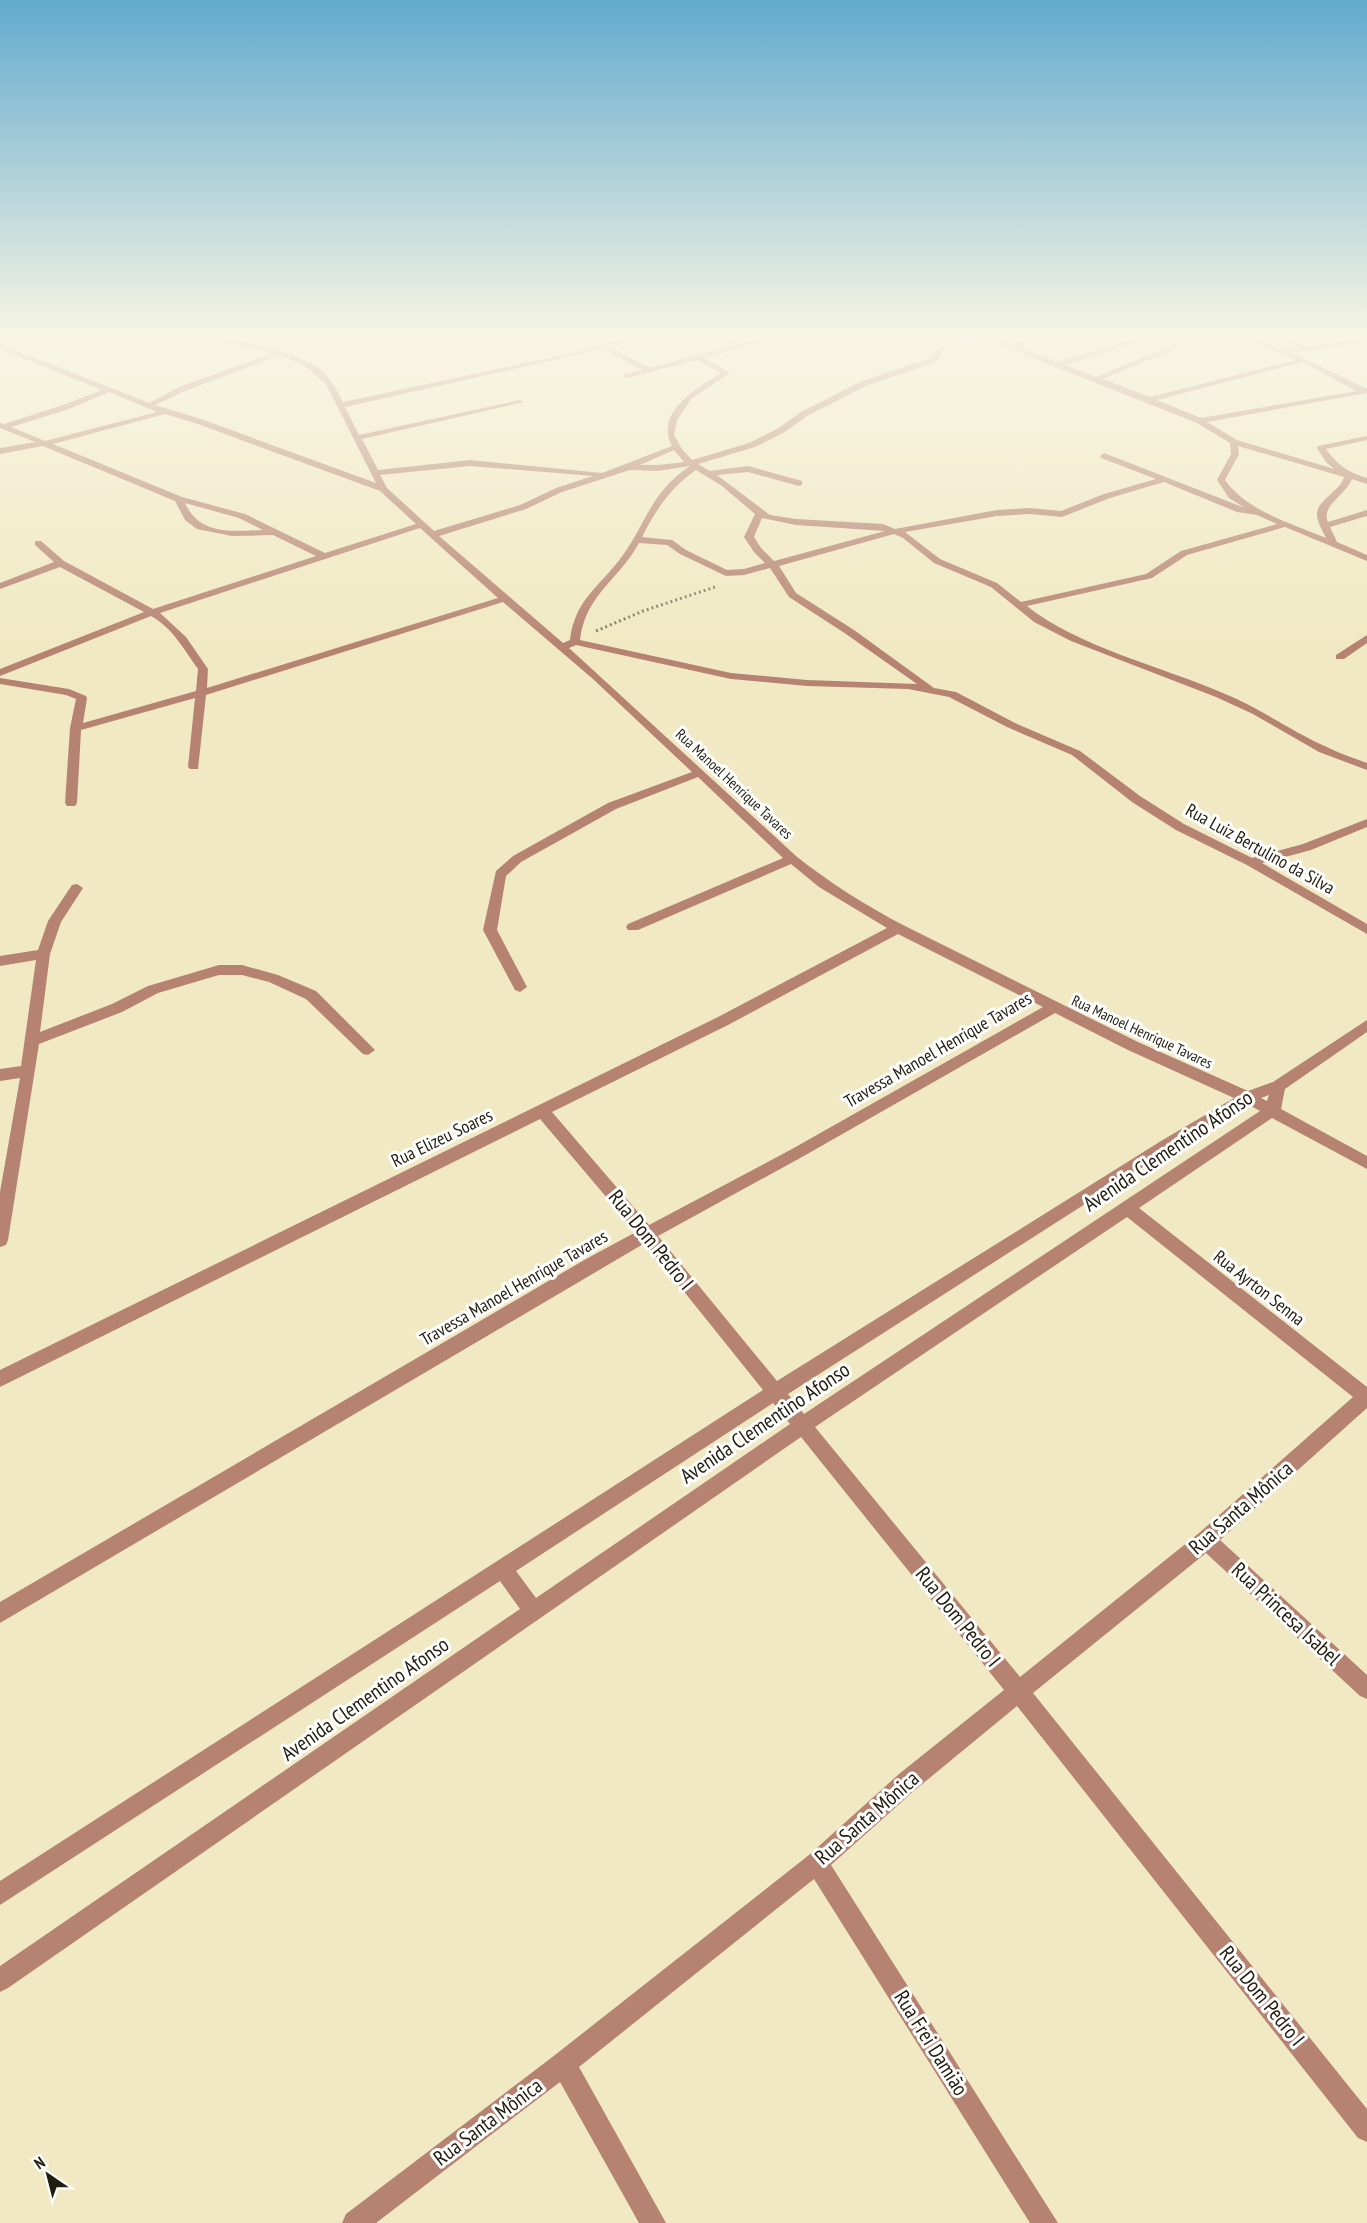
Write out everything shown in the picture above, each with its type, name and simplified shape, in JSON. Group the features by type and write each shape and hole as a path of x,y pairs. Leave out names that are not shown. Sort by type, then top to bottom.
{"street":[{"path":"30,437 179,499 242,516 325,557"},
{"path":"0,451 70,437"},
{"path":"241,437 382,489"},
{"path":"356,438 362,437"},
{"path":"671,437 676,447 693,465 725,484 768,517 796,522 883,527 896,531 914,541 937,561 994,585 1038,620 1075,639 1220,695 1257,712 1323,750 1367,767"},
{"path":"629,467 658,468 693,465 752,445 769,437"},
{"path":"1225,437 1234,442 1367,482"},
{"name":"Rua Manoel Henrique Tavares","path":"356,438 382,489 560,648 597,677 792,859 823,884 898,928 1133,1046 1247,1097 1367,1162"},
{"path":"1334,544 1327,525 1321,517 1322,510 1340,493 1348,482 1348,476 1329,460 1321,448 1338,442 1367,438"},
{"path":"1234,442 1235,454 1221,480 1232,496 1259,513 1367,558"},
{"path":"432,535 505,514 559,490 629,467 653,454 676,447"},
{"path":"1104,456 1240,510 1259,513"},
{"path":"374,473 470,463 557,472 608,474"},
{"path":"575,640 577,623 584,606 624,561 638,540 645,522 662,497 693,465"},
{"path":"707,474 748,469 799,483"},
{"path":"638,540 669,542 682,552 726,573 744,572 896,531 997,513 1030,511 1062,514 1107,496 1164,479"},
{"path":"179,499 185,514 194,525 208,530 234,533 275,532"},
{"path":"760,513 749,537 757,550 779,571 792,595 850,632 929,688"},
{"path":"1327,525 1367,513"},
{"path":"1020,605 1149,576 1184,553 1287,524"},
{"path":"0,673 151,613 422,525"},
{"path":"38,543 61,562 172,627 203,669 194,767"},
{"path":"0,586 61,562"},
{"path":"76,728 202,693 504,599"},
{"path":"1340,657 1367,638"},
{"path":"560,648 575,640 731,676 787,682 929,688"},
{"path":"0,681 57,689 80,696 82,705 76,728 71,803"},
{"name":"Rua Luiz Bertulino da Silva","path":"929,688 962,698 1011,725 1077,753 1136,799 1196,836 1251,862 1367,930"},
{"path":"520,987 490,930 500,874 517,859 612,806 699,773"},
{"path":"1251,862 1307,847 1367,823"},
{"path":"633,927 792,859"},
{"path":"0,1240 28,1071 43,954 55,921 77,888"},
{"name":"Rua Elizeu Soares","path":"0,1379 723,1021 898,928"},
{"path":"0,961 43,954"},
{"path":"32,1041 117,1008 153,989 219,970 242,970 273,978 312,995 368,1050"},
{"name":"Travessa Manoel Henrique Tavares","path":"0,1613 647,1234 797,1154 1054,1006"},
{"path":"1278,1086 1367,1025"},
{"path":"0,1075 28,1071"},
{"name":"Avenida Clementino Afonso","path":"0,1894 775,1392 1166,1145 1247,1097 1278,1086"},
{"name":"Avenida Clementino Afonso","path":"0,1980 802,1426 1273,1110 1278,1086"},
{"name":"Rua Dom Pedro I","path":"542,1111 647,1234 1018,1691 1367,2129"},
{"name":"Rua Ayrton Senna","path":"1127,1208 1366,1398"},
{"name":"Rua Santa Mônica","path":"356,2223 564,2064 817,1863 907,1782 1206,1540 1366,1398"},
{"name":"Rua Princesa Isabel","path":"1206,1540 1367,1689"},
{"path":"502,1568 534,1611"},
{"name":"Rua Frei Damião","path":"817,1863 1045,2223"},
{"path":"564,2064 653,2223"}],"path":[{"path":"575,640 643,611 735,580 744,572"}]}
